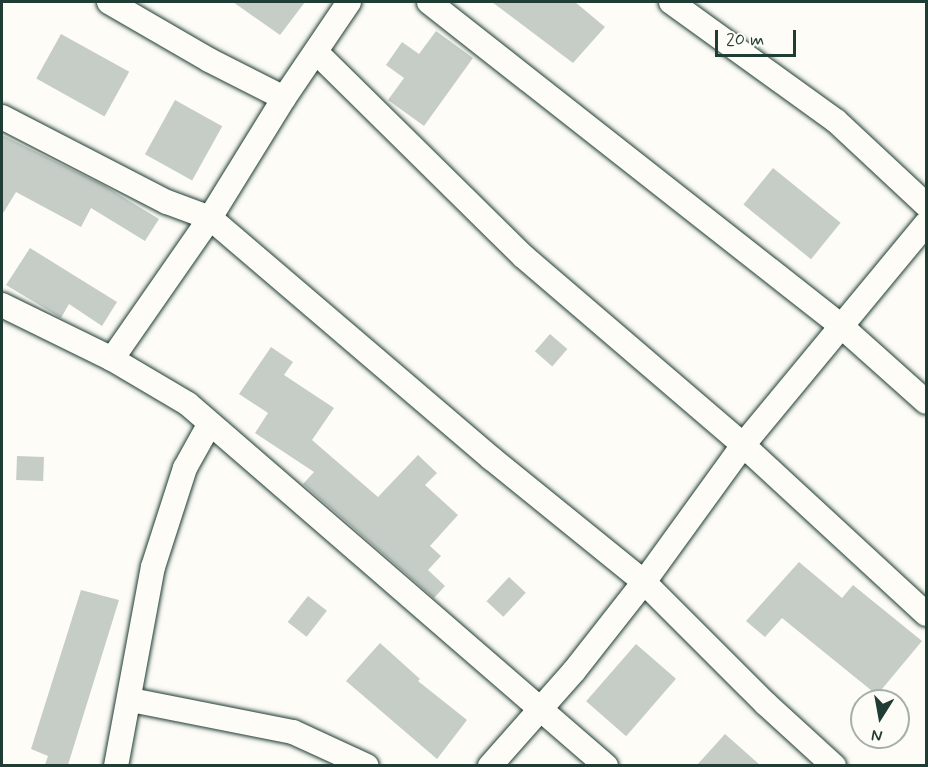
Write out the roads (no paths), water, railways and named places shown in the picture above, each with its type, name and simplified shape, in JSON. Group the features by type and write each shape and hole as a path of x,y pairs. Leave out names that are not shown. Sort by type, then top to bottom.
{"street":[{"path":"109,2 209,60 284,98"},
{"path":"112,359 210,218 284,98 317,54 349,2"},
{"path":"429,2 840,325 927,402"},
{"path":"671,2 836,121 927,205"},
{"path":"317,54 524,256 743,445 927,614"},
{"path":"2,117 167,202 210,218 491,458 644,582 766,704 834,765"},
{"path":"490,765 540,706 574,672 644,582 743,445 840,325 927,224"},
{"path":"2,305 112,359 188,404 209,425 540,706 606,765"},
{"path":"116,765 131,700 153,567 185,468 209,425"},
{"path":"131,700 292,732 367,765"}]}
